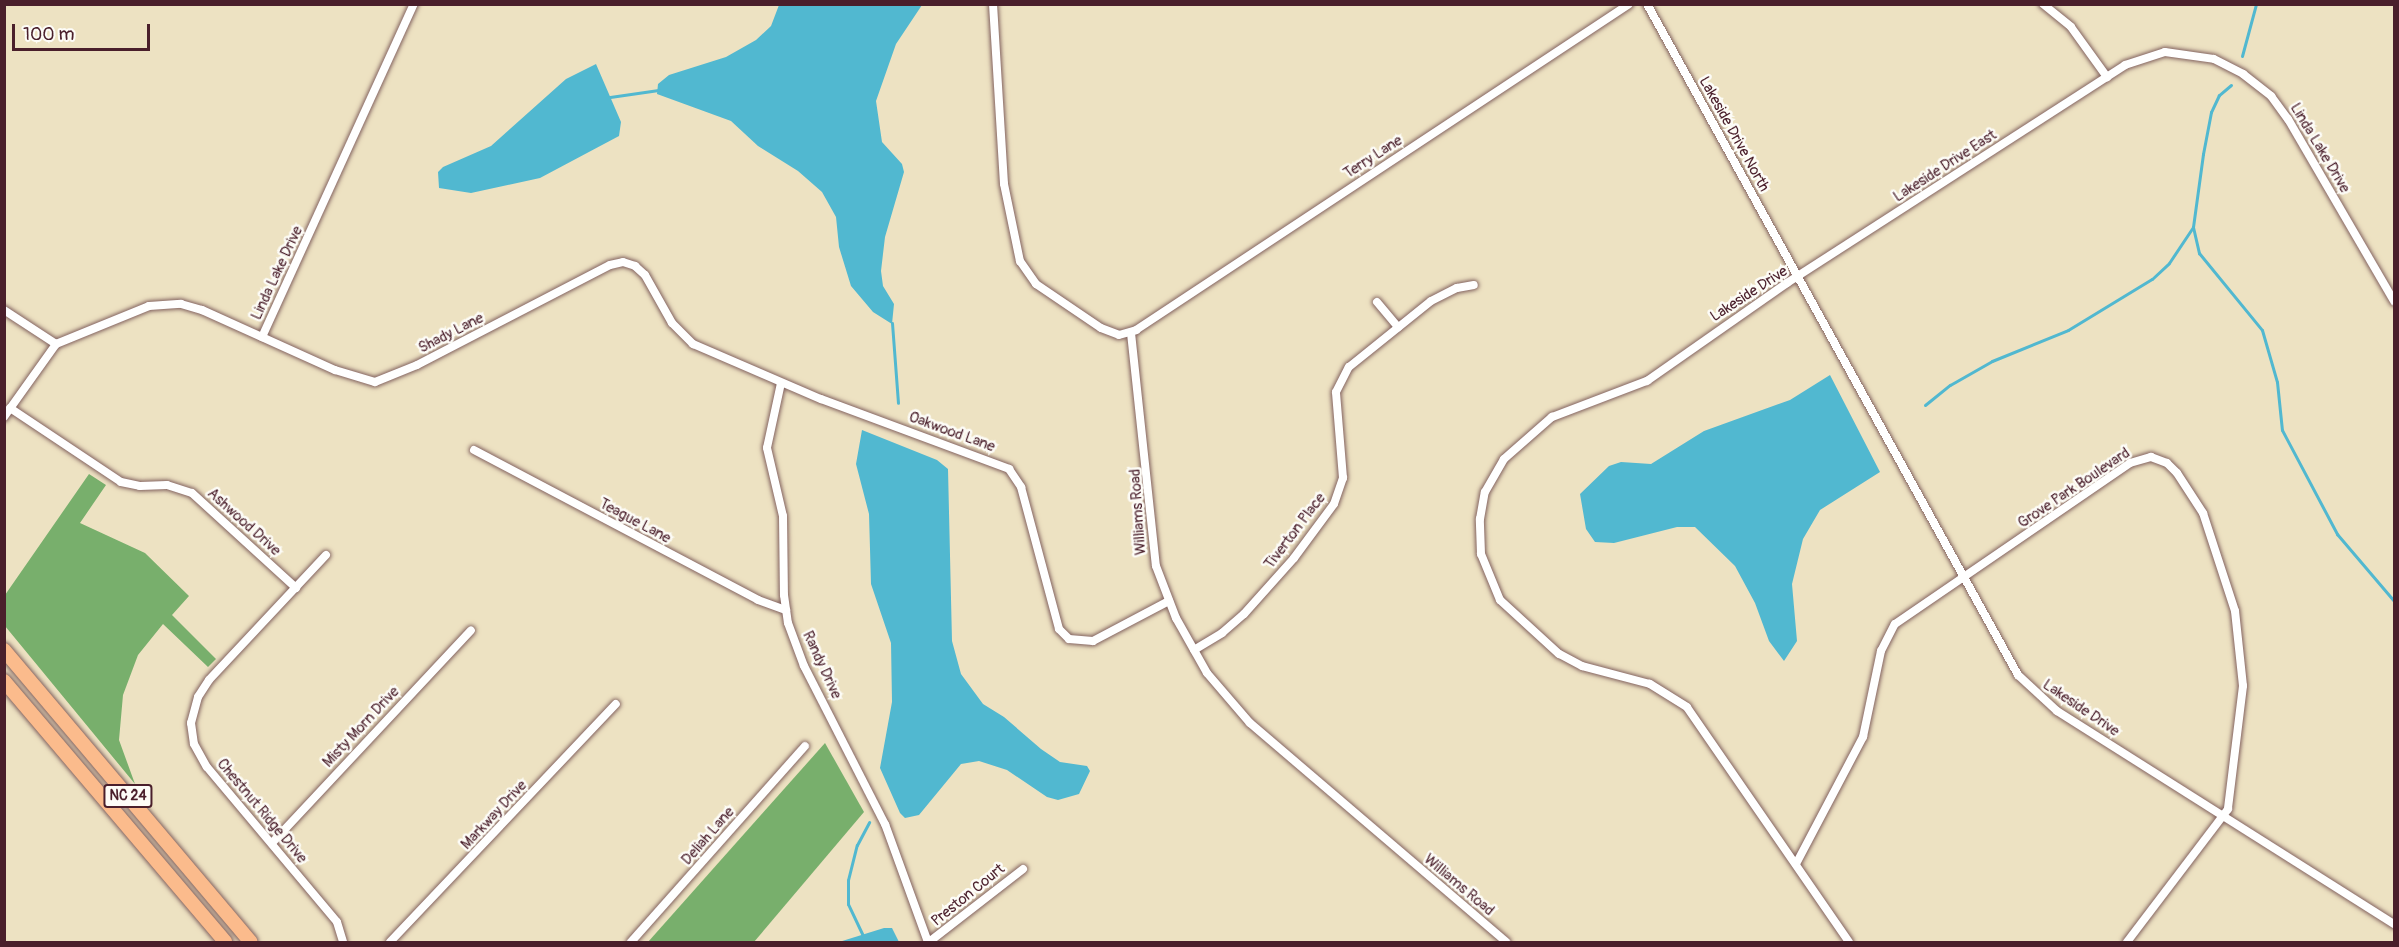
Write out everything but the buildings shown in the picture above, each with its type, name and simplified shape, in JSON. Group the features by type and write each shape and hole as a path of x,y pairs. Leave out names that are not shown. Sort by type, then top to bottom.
{"main road":[{"name":"NC 24","path":"4,650 251,942"},
{"name":"NC 24","path":"4,681 225,942"}],"street":[{"name":"Linda Lake Drive","path":"4,417 56,344 120,315 165,304 202,310 262,337 414,4"},
{"path":"993,4 1004,184 1020,261 1036,284 1101,328 1119,335 1131,333"},
{"name":"Terry Lane","path":"1131,333 1629,4"},
{"name":"Lakeside Drive North","path":"1647,4 1798,276"},
{"path":"2043,4 2071,27 2107,77"},
{"name":"Linda Lake Drive","path":"2107,77 2148,56 2181,52 2214,59 2256,83 2288,119 2394,301"},
{"name":"Lakeside Drive East","path":"1798,276 2107,77"},
{"name":"Shady Lane","path":"262,337 335,370 375,382 417,365 610,265 631,264 645,275"},
{"name":"Oakwood Lane","path":"645,275 672,323 687,341 781,383 1009,469 1021,487 1059,629 1069,639 1093,641 1169,602"},
{"name":"Lakeside Drive","path":"1849,942 1696,717 1681,702 1650,684 1574,663 1545,644 1510,612 1490,581 1479,535 1481,508 1491,480 1504,459 1533,431 1573,406 1647,381 1798,276 2007,659 2028,687 2057,711 2394,924"},
{"name":"Tiverton Place","path":"1194,650 1222,633 1244,614 1334,504 1343,477 1335,403 1339,381 1355,361 1445,293 1474,285"},
{"path":"1377,302 1398,327"},
{"path":"4,310 56,344"},
{"name":"Williams Road","path":"1131,333 1146,444 1152,546 1169,602 1194,650 1221,693 1250,723 1506,942"},
{"name":"Randy Drive","path":"781,383 767,448 783,516 786,610 804,666 885,824 928,942"},
{"name":"Ashwood Drive","path":"10,408 121,482 166,485 192,493 296,588"},
{"name":"Teague Lane","path":"474,450 748,595 786,610"},
{"name":"Grove Park Boulevard","path":"1796,864 1863,737 1881,651 1889,633 1907,613 1964,578 2130,463 2151,457 2167,463 2188,486 2203,513 2240,636 2242,716 2231,796 2224,816 2127,942"},
{"name":"Chestnut Ridge Drive","path":"326,555 209,680 198,697 191,723 200,756 337,922 343,942"},
{"name":"Misty Morn Drive","path":"272,843 471,630"},
{"name":"Markway Drive","path":"390,942 616,704"},
{"name":"Deliah Lane","path":"632,942 805,746"},
{"name":"Preston Court","path":"928,942 1023,869"}],"green space":[{"path":"89,474 106,485 80,523 145,553 189,596 172,615 216,659 208,667 163,624 138,655 123,695 119,740 135,784 5,626 5,595"},
{"path":"825,743 864,812 754,942 648,942"}],"water":[{"path":"779,5 922,5 896,44 876,101 882,142 902,164 904,172 885,237 881,271 883,286 894,304 892,324 873,312 851,286 839,247 836,217 822,192 798,171 758,146 731,121 657,94 658,84 669,75 726,57 756,40 771,26"},
{"path":"596,64 621,122 619,136 540,178 471,193 439,188 438,172 443,167 491,146 566,79"},
{"path":"1830,375 1880,472 1820,510 1803,539 1792,584 1797,641 1784,661 1769,641 1755,603 1735,566 1695,527 1677,527 1614,543 1595,542 1586,529 1580,494 1609,466 1621,462 1651,464 1704,431 1790,400"},
{"path":"862,430 937,460 948,469 952,641 961,674 983,704 1004,717 1041,749 1060,762 1087,766 1090,771 1079,794 1058,800 1047,797 1007,770 979,761 961,764 919,815 905,818 900,813 880,768 892,702 891,643 871,584 869,514 856,464"},
{"path":"884,928 892,928 899,942 839,942"}],"waterway":[{"path":"2242,56 2256,4"},
{"path":"2231,85 2219,95 2211,112 2193,227 2199,253 2262,330 2277,382 2282,430 2337,534 2394,601"},
{"path":"610,97 659,90"},
{"path":"1925,405 1950,385 1992,361 2068,330 2152,279 2169,263 2193,227"},
{"path":"892,323 898,403"},
{"path":"866,942 848,904 848,880 857,845 869,822"}]}
